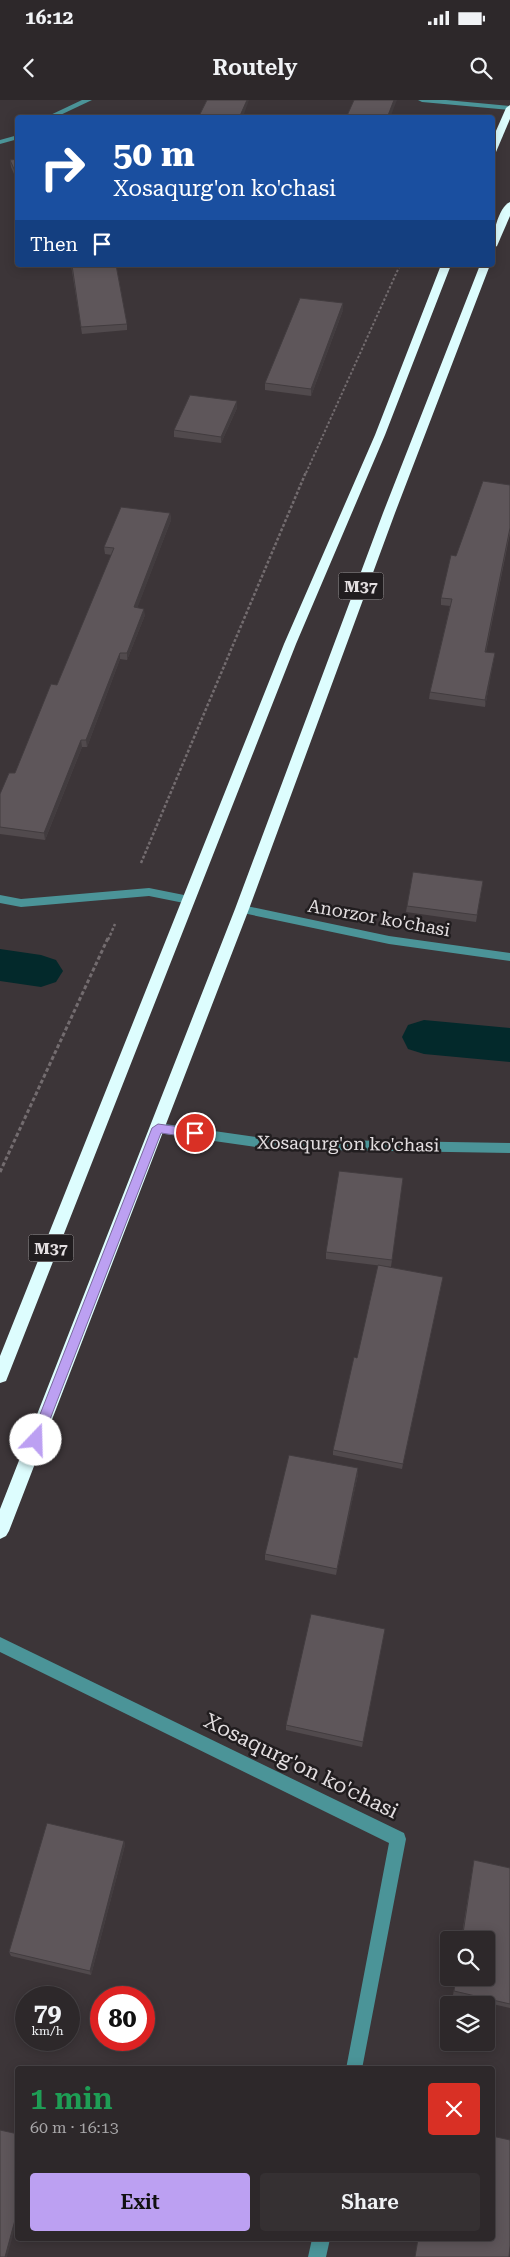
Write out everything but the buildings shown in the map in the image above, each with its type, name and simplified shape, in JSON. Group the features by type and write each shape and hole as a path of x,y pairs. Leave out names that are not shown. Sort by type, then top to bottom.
{"highway":[{"path":"495,145 510,108"},
{"path":"495,239 510,205"},
{"name":"M37","path":"0,1376 290,644 380,435 445,267"},
{"name":"M37","path":"0,1531 242,909 389,513 484,267"}],"street":[{"path":"54,115 88,100"},
{"path":"422,100 510,108"},
{"path":"0,142 15,138"},
{"path":"0,899 20,903 149,892 189,900"},
{"name":"Anorzor ko'chasi","path":"242,909 389,940 510,957"},
{"name":"Xosaqurg'on ko'chasi","path":"158,1128 270,1144 510,1148"},
{"name":"Xosaqurg'on ko'chasi","path":"0,1644 398,1839 355,2066"},
{"path":"317,2257 321,2241"}],"path":[{"path":"0,1172 129,893 299,488 399,267"}],"waterway":[{"path":"0,965 41,971"},
{"path":"424,1037 510,1045"}],"route":[{"path":"36,1440 158,1128 195,1133"}]}
